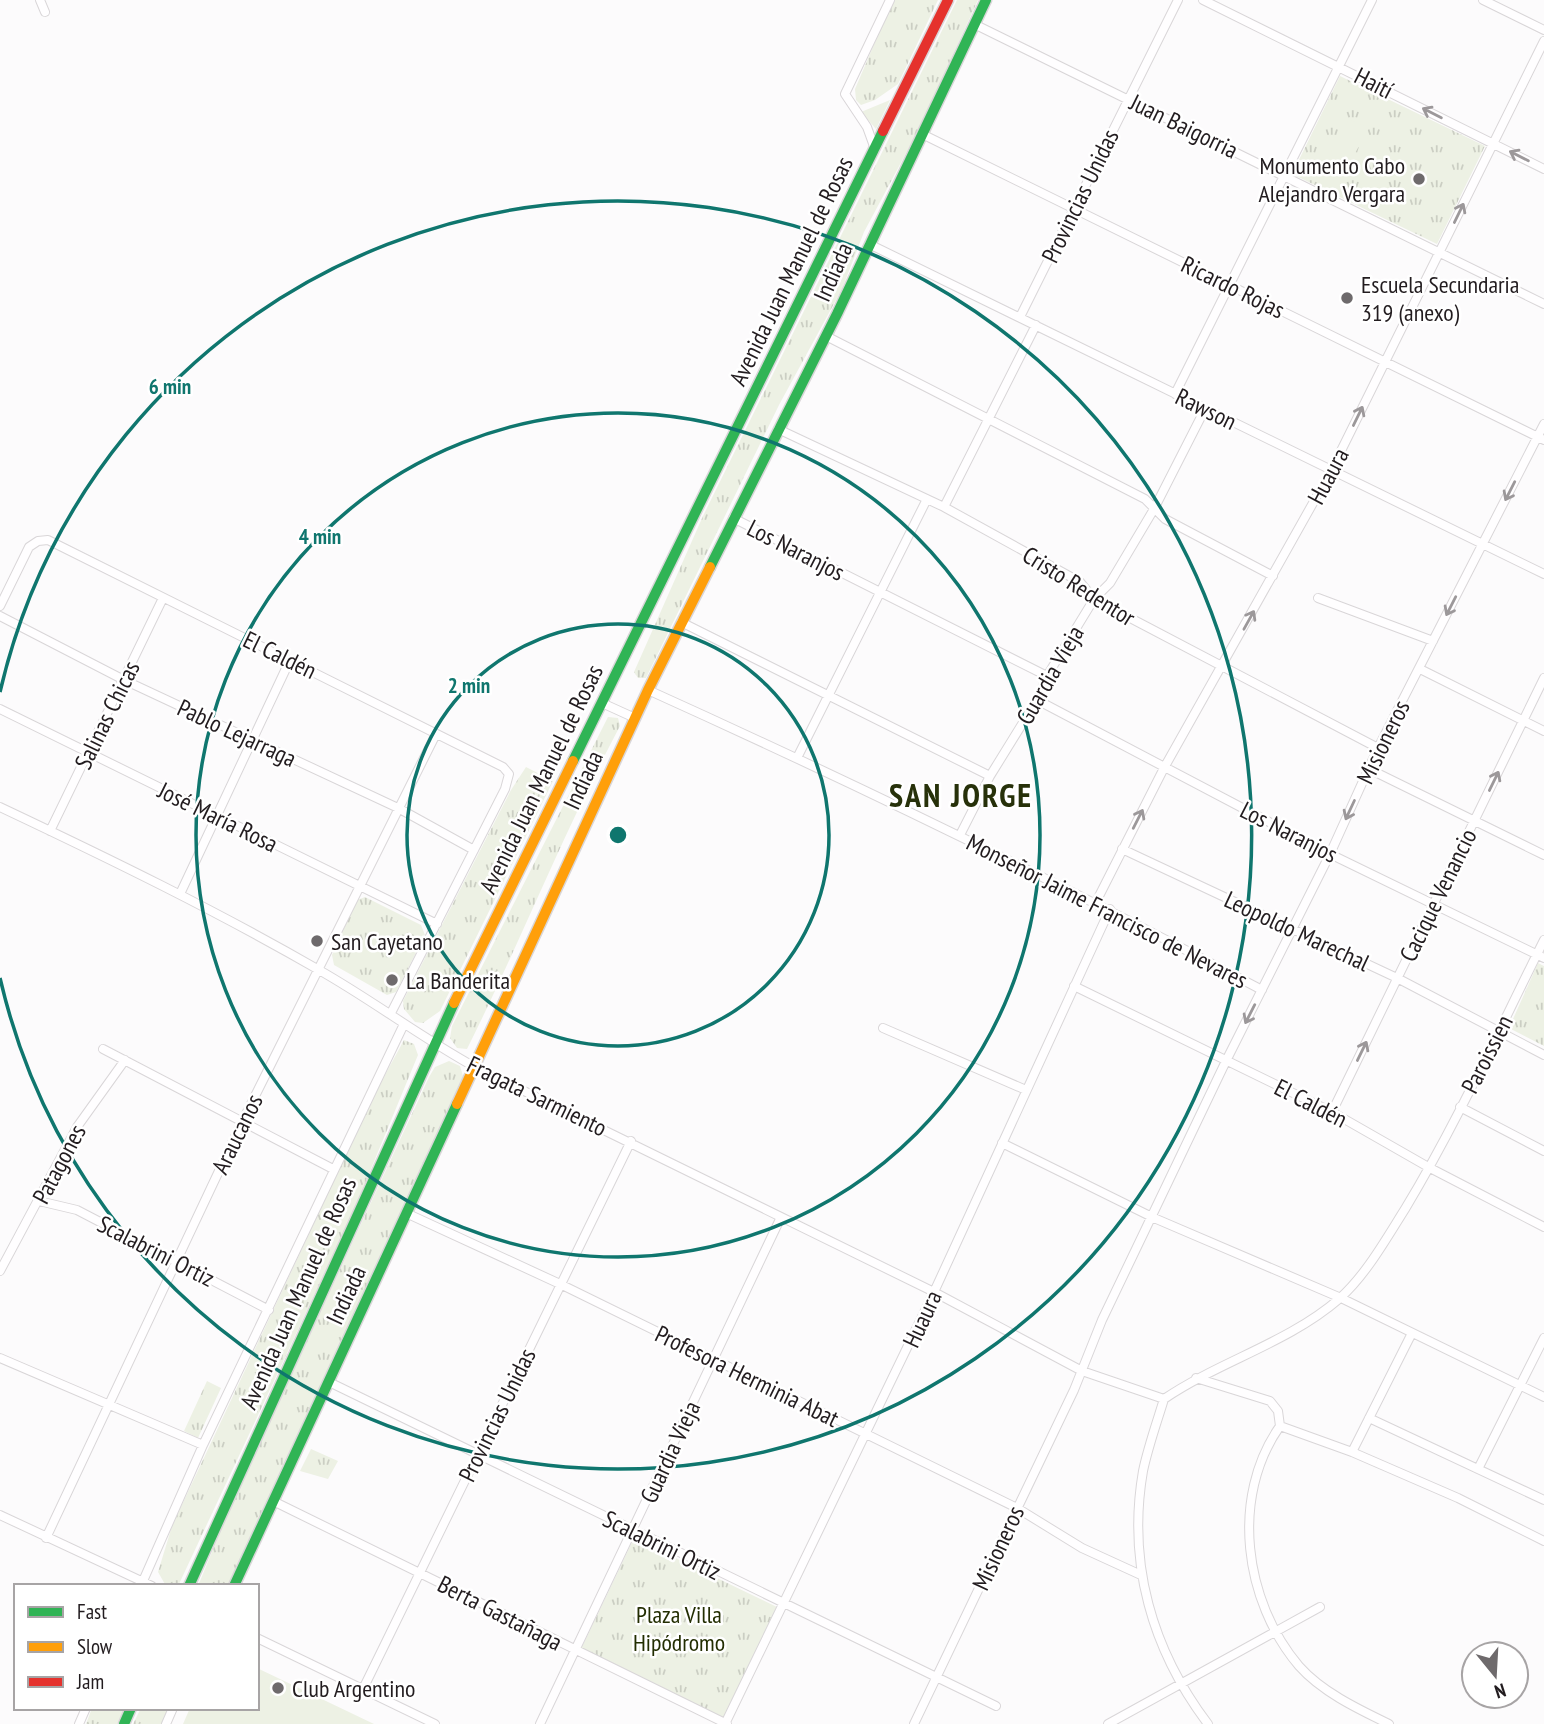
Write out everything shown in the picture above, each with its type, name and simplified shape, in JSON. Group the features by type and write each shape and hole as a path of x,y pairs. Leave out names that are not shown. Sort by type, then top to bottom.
{"main road":[{"name":"Avenida Juan Manuel de Rosas","path":"190,1584 434,1045 948,0"},
{"name":"Indiada","path":"235,1584 635,718 733,517 826,336 986,0"}],"street":[{"path":"40,0 45,12"},
{"path":"875,149 867,127 845,94 890,0"},
{"name":"Provincias Unidas","path":"1020,317 1178,0"},
{"name":"Haití","path":"1203,0 1339,65 1544,169"},
{"path":"1175,394 1372,0"},
{"path":"1483,0 1544,30"},
{"name":"Juan Baigorria","path":"974,24 1544,304"},
{"name":"Huaura","path":"1096,902 1164,768 1331,471 1544,41"},
{"name":"Ricardo Rojas","path":"922,134 1541,438"},
{"name":"Rawson","path":"869,244 1544,574"},
{"path":"944,507 1035,325"},
{"path":"826,336 1145,499 1165,519 1273,576"},
{"name":"Guardia Vieja","path":"960,835 990,776 1037,700 1047,676 1094,599 1110,583 1154,509 1205,410"},
{"name":"Misioneros","path":"914,1724 1226,1061 1330,854 1378,748 1541,438 1544,425"},
{"name":"Cristo Redentor","path":"778,429 944,507 1080,582 1094,599 1378,748"},
{"path":"797,758 927,499"},
{"name":"Los Naranjos","path":"733,517 1047,676"},
{"name":"El Caldén","path":"0,606 29,547 38,541 48,540 503,767 509,774 505,789 474,850"},
{"name":"Salinas Chicas","path":"50,831 163,598"},
{"path":"1318,598 1433,641"},
{"name":"Pablo Lejarraga","path":"0,616 124,680 398,808 474,850"},
{"path":"681,622 990,776"},
{"path":"180,894 290,660"},
{"path":"1420,669 1544,731"},
{"name":"Cacique Venancio","path":"1332,1112 1544,678"},
{"name":"Monseñor Jaime Francisco de Nevares","path":"648,691 960,835 1110,909 1262,990"},
{"name":"Los Naranjos","path":"1037,700 1330,854 1540,957"},
{"path":"602,702 635,718"},
{"name":"José María Rosa","path":"0,709 218,815 357,887 437,924"},
{"name":"Araucanos","path":"46,1538 243,1120 319,970 357,887 436,734"},
{"path":"1368,769 1544,855"},
{"name":"Fragata Sarmiento","path":"0,807 180,894 319,970 391,1013 434,1045 473,1066 631,1141 934,1292 1082,1371 1164,1399"},
{"name":"Leopoldo Marechal","path":"1122,849 1397,978 1544,1055"},
{"path":"391,1013 474,850"},
{"name":"Huaura","path":"726,1724 934,1292 1110,909"},
{"name":"Paroissien","path":"1164,1399 1196,1378 1252,1352 1340,1298 1384,1243 1430,1168 1498,1032 1540,957 1544,940"},
{"name":"El Caldén","path":"1074,986 1332,1112 1430,1168 1544,1227"},
{"path":"143,1581 203,1446 404,1024"},
{"path":"883,1028 1027,1090"},
{"path":"103,1049 333,1169"},
{"name":"Patagones","path":"0,1271 77,1127 125,1060"},
{"path":"1460,1107 1544,1151"},
{"name":"Provincias Unidas","path":"363,1689 631,1141"},
{"path":"1002,1143 1154,1218 1340,1298 1544,1397"},
{"name":"Scalabrini Ortiz","path":"39,1200 77,1210 178,1260 269,1310"},
{"name":"Profesora Herminia Abat","path":"407,1213 560,1284 867,1434 1017,1508 1082,1548 1141,1575"},
{"name":"Guardia Vieja","path":"540,1724 781,1217"},
{"path":"1352,1452 1412,1332"},
{"path":"1478,1469 1544,1338"},
{"path":"0,1358 203,1446"},
{"path":"1196,1378 1270,1401 1278,1411 1280,1426 1257,1471 1250,1502 1249,1549 1259,1593 1275,1632 1300,1666 1318,1684 1389,1724"},
{"name":"Scalabrini Ortiz","path":"329,1382 996,1706"},
{"path":"1164,1399 1143,1470 1138,1521 1141,1575 1163,1652 1179,1684 1208,1724"},
{"path":"1369,1418 1544,1500"},
{"path":"1280,1426 1352,1452 1458,1498 1544,1541"},
{"name":"Berta Gastañaga","path":"273,1501 726,1724"},
{"path":"0,1515 148,1584"},
{"path":"1108,1724 1320,1607"},
{"path":"259,1639 435,1724"}],"green space":[{"path":"893,0 938,0 898,84 875,100 861,105 856,100 855,89"},
{"path":"957,0 978,0 920,127 864,232 842,289 779,405 646,678 638,678 634,672 703,516"},
{"path":"1340,76 1485,146 1437,244 1292,174"},
{"path":"890,100 876,129 861,112"},
{"path":"1349,119 1369,128 1349,164 1330,154"},
{"path":"608,717 618,718 620,726 467,1049 457,1048 450,1038 452,1026"},
{"path":"526,767 553,781 440,1011 423,1023 415,1022 404,1009 403,1001 511,790"},
{"path":"365,897 421,925 425,935 396,992 387,995 334,965 332,955 357,900"},
{"path":"1538,963 1544,966 1544,1046 1509,1028"},
{"path":"404,1040 414,1044 418,1055 354,1210 179,1584 165,1584 158,1572 172,1526 373,1097"},
{"path":"449,1061 460,1066 463,1076 309,1417 229,1584 199,1584 231,1505 435,1067"},
{"path":"207,1381 221,1388 198,1438 184,1431"},
{"path":"311,1449 338,1461 328,1479 300,1471"},
{"name":"Plaza Villa Hipódromo","path":"634,1538 777,1607 723,1718 581,1649"},
{"name":"Club Argentino","path":"259,1669 374,1724 183,1724 189,1710 259,1710"},
{"path":"91,1710 124,1710 117,1724 86,1724"},
{"path":"140,1710 170,1710 163,1724 133,1724"}],"traffic: fast":[{"path":"710,567 837,314 986,0"},
{"path":"573,761 883,131"},
{"path":"190,1584 454,1003"},
{"path":"235,1584 457,1104"},
{"path":"124,1724 130,1710"}],"traffic: slow":[{"path":"457,1104 648,690 710,567"},
{"path":"454,1003 573,761"}],"traffic: jam":[{"path":"883,131 948,0"}],"place":[{"name":"Monumento Cabo Alejandro Vergara","path":"1419,179"},
{"name":"Escuela Secundaria 319 (anexo)","path":"1347,298"},
{"name":"San Cayetano","path":"317,941"},
{"name":"La Banderita","path":"392,980"},
{"name":"Club Argentino","path":"278,1688"}],"district":[{"name":"SAN JORGE","path":"961,795"}]}
